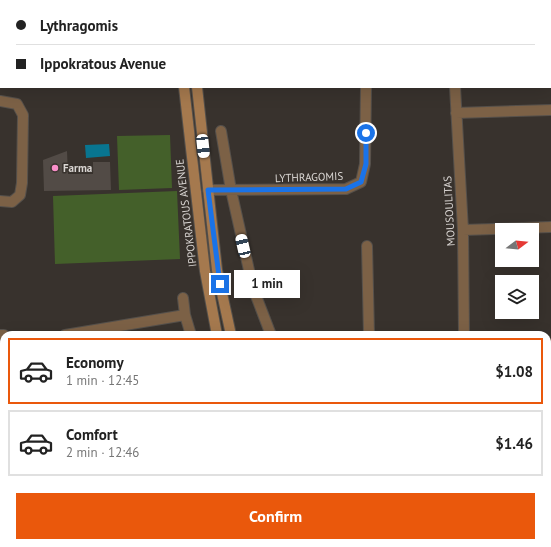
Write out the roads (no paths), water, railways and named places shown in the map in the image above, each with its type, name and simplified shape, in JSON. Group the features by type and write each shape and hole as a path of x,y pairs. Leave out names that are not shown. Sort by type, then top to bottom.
{"main road":[{"name":"IPPOKRATOUS AVENUE","path":"184,88 205,270 216,331"},
{"path":"197,88 217,270 230,331"}],"street":[{"name":"LYTHRAGOMIS","path":"208,190 346,189 361,182 366,164 366,88"},
{"name":"MOUSOULITAS","path":"455,88 462,230 464,331"},
{"path":"0,101 17,104 23,114 22,183 20,195 12,202 0,201"},
{"path":"456,113 551,110"},
{"path":"221,131 231,190 253,288 269,331"},
{"path":"462,230 551,227"},
{"path":"367,246 369,331"},
{"path":"183,298 185,315 190,331"},
{"path":"89,331 185,315"}],"water":[{"path":"109,144 110,156 86,158 85,145"}],"place":[{"name":"Farma","path":"55,168"}]}
